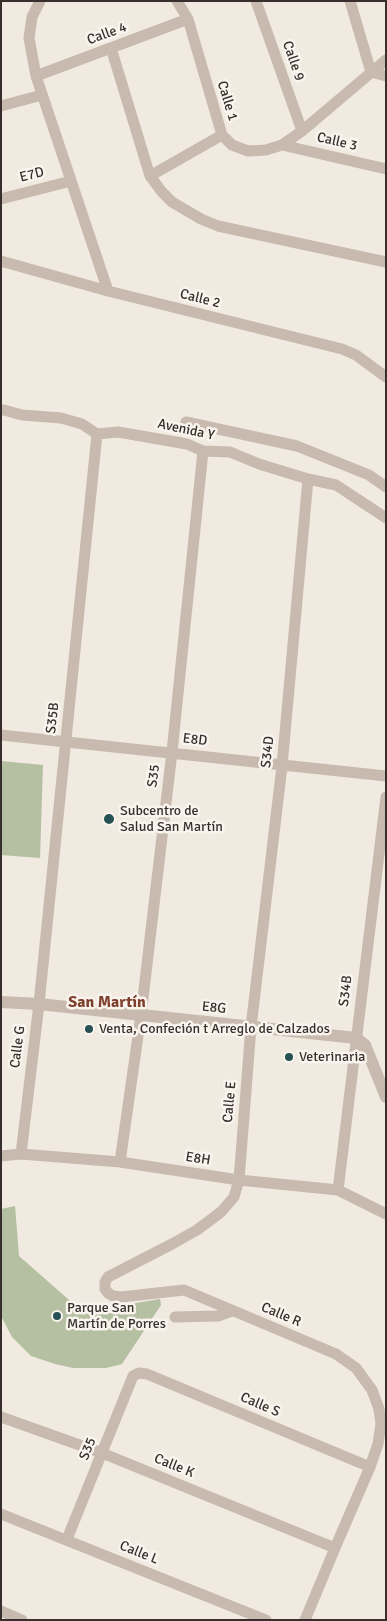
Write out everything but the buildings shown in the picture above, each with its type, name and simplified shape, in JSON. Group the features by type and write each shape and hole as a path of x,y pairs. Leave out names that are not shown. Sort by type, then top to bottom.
{"street":[{"path":"40,1 32,17 29,38 36,76 108,291"},
{"name":"Calle 1","path":"178,1 188,19 222,135 232,145 248,150 266,150 282,145 302,131 386,60"},
{"name":"Calle 9","path":"256,1 302,131"},
{"path":"350,1 371,72 386,76"},
{"name":"Calle 4","path":"36,76 188,19"},
{"path":"111,48 150,176 172,202 201,219 218,226 386,262"},
{"path":"1,106 42,95"},
{"path":"150,176 222,135"},
{"name":"Calle 3","path":"282,145 386,169"},
{"name":"E7D","path":"1,199 71,181"},
{"name":"Calle 2","path":"1,261 108,291 342,349 356,355 386,377"},
{"path":"1,410 22,415 61,418 82,424 97,434"},
{"path":"186,422 297,446 369,475 386,487"},
{"name":"Avenida Y","path":"97,434 118,432 187,444 203,451 230,452 259,464 308,479 336,485 386,518"},
{"name":"S35B","path":"39,1004 97,434"},
{"name":"S35","path":"120,1162 141,1015 172,752 203,451"},
{"name":"S34D","path":"251,1027 282,766 308,479"},
{"name":"E8D","path":"1,735 386,776"},
{"name":"S34B","path":"338,1190 386,797"},
{"name":"E8G","path":"1,1002 39,1004 356,1038"},
{"name":"Calle G","path":"21,1154 39,1004"},
{"name":"Calle E","path":"239,1180 251,1027"},
{"path":"356,1038 364,1045 386,1097"},
{"name":"E8H","path":"1,1156 21,1154 120,1162 239,1180 338,1190 386,1214"},
{"name":"Calle R","path":"239,1180 234,1197 221,1212 197,1230 108,1277 105,1282 105,1289 113,1296 121,1297 184,1290 336,1354 356,1368 372,1390 379,1409 381,1424 378,1444 305,1620"},
{"path":"175,1317 218,1316 232,1311"},
{"name":"S35","path":"67,1539 133,1376 139,1373"},
{"name":"Calle S","path":"139,1373 147,1374 370,1467"},
{"name":"Calle K","path":"1,1417 102,1453 334,1548"},
{"name":"Calle L","path":"1,1514 266,1620"},
{"path":"1,1611 22,1620"}],"green space":[{"path":"1,761 43,765 40,858 1,855"},
{"path":"15,1206 19,1256 68,1299 84,1310 95,1310 160,1299 161,1305 122,1364 106,1368 73,1368 55,1364 31,1356 12,1337 1,1316 1,1209"}],"place":[{"name":"Subcentro de Salud San Martín","path":"109,819"},
{"name":"Venta, Confeción t Arreglo de Calzados","path":"89,1029"},
{"name":"Veterinaria","path":"289,1057"},
{"name":"Parque San Martín de Porres","path":"57,1316"}],"district":[{"name":"San Martín","path":"107,1003"}]}
